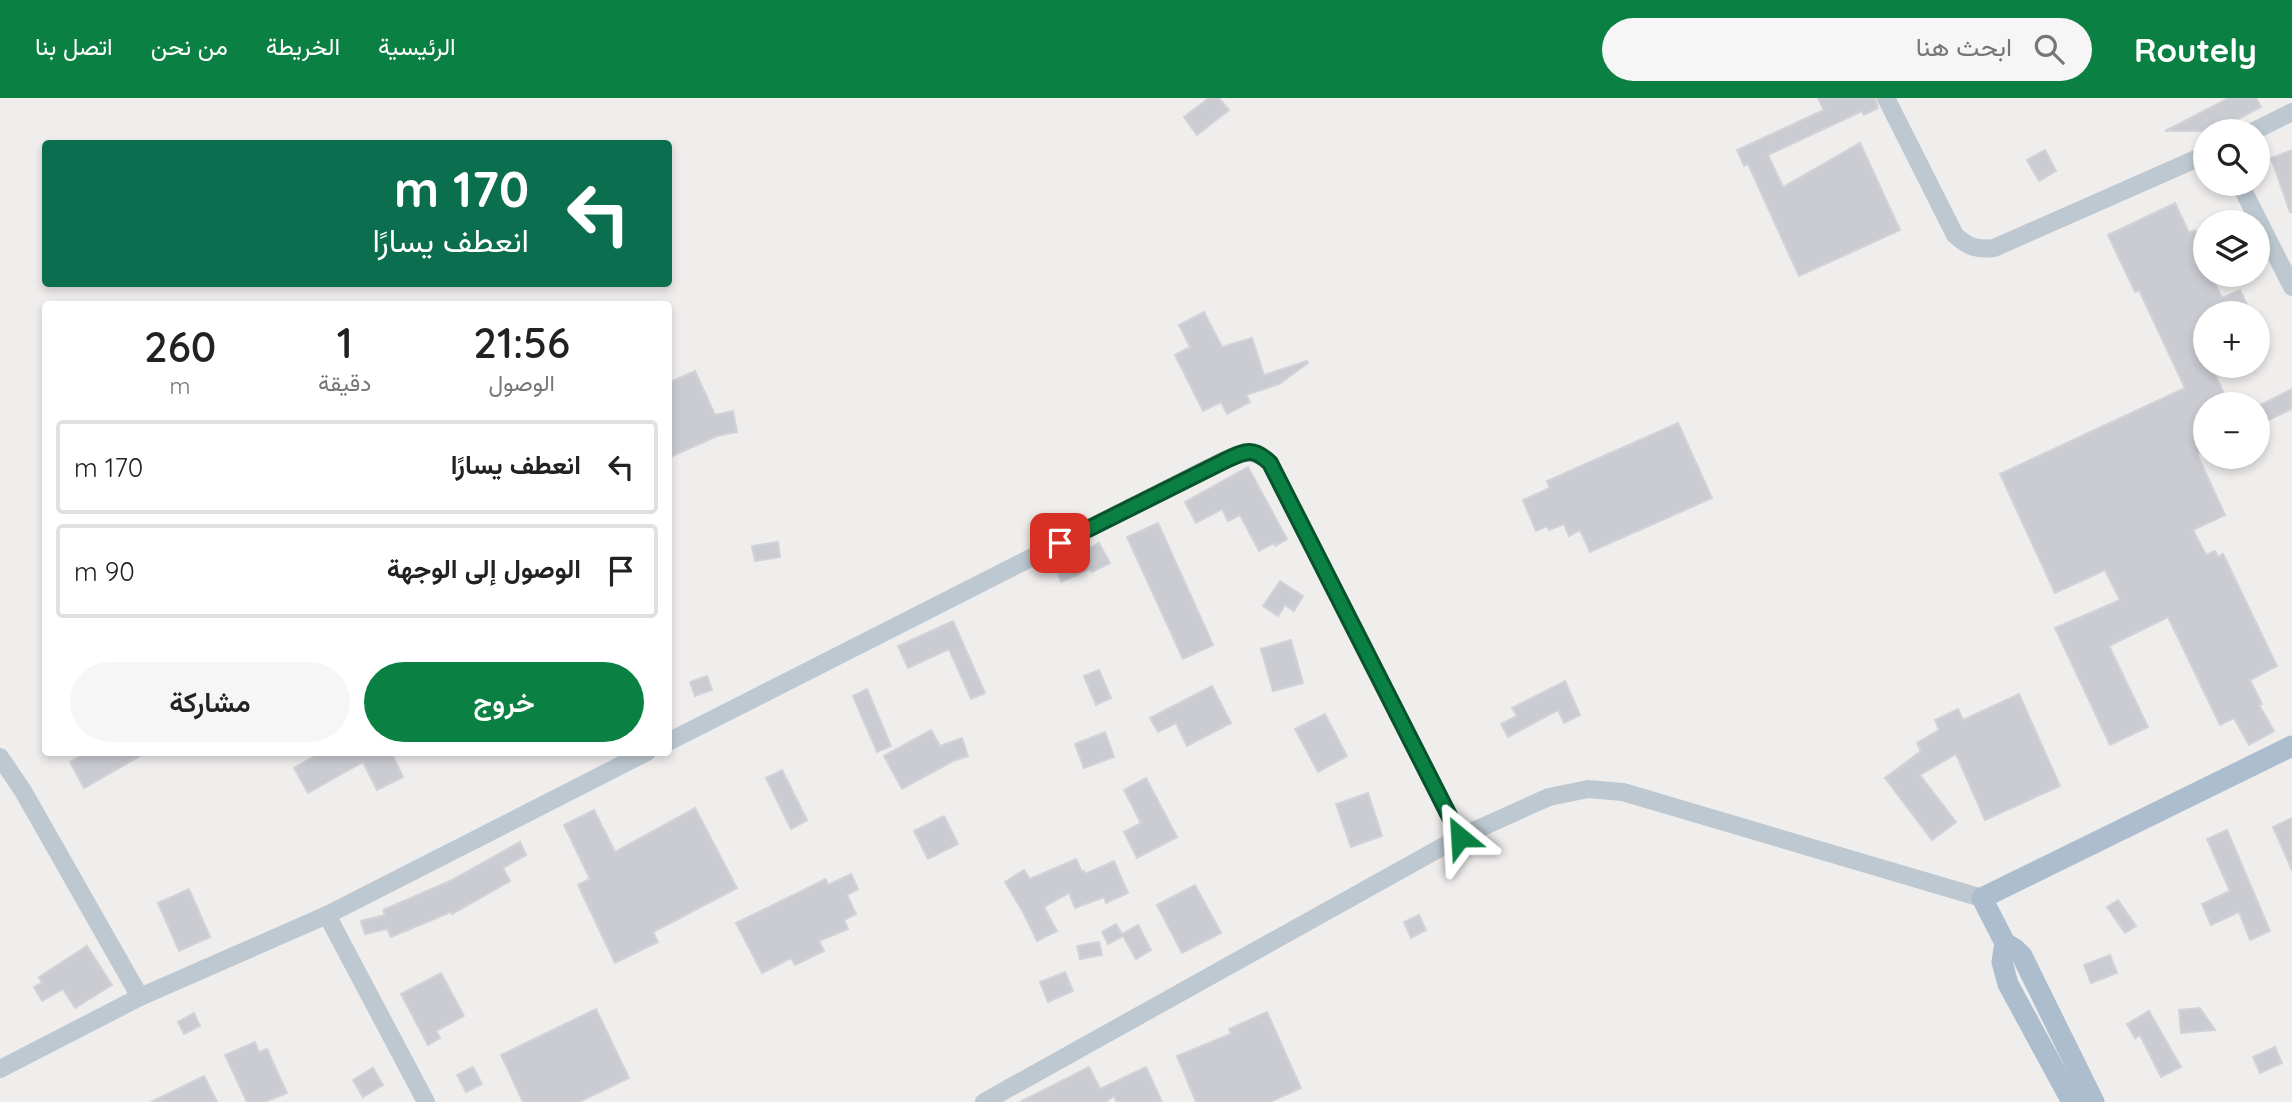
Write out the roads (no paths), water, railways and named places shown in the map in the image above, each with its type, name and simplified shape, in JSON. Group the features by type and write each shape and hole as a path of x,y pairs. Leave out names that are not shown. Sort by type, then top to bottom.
{"main road":[{"path":"2094,1102 2022,956 2005,943 1982,898 2292,746"},
{"path":"2005,943 2002,962 2008,984 2072,1102"}],"lane":[{"path":"1886,98 1955,235 1971,248 1980,250 1994,248 2193,160"},
{"path":"2270,123 2292,112"},
{"path":"2246,196 2292,287"},
{"path":"672,740 1246,451 1259,453 1270,463 1460,837"},
{"path":"0,1069 139,997 327,915 639,756"},
{"path":"0,757 23,791 139,997"},
{"path":"991,1100 1460,837 1549,797 1588,789 1623,792 1982,898"},
{"path":"327,915 426,1102"}]}
